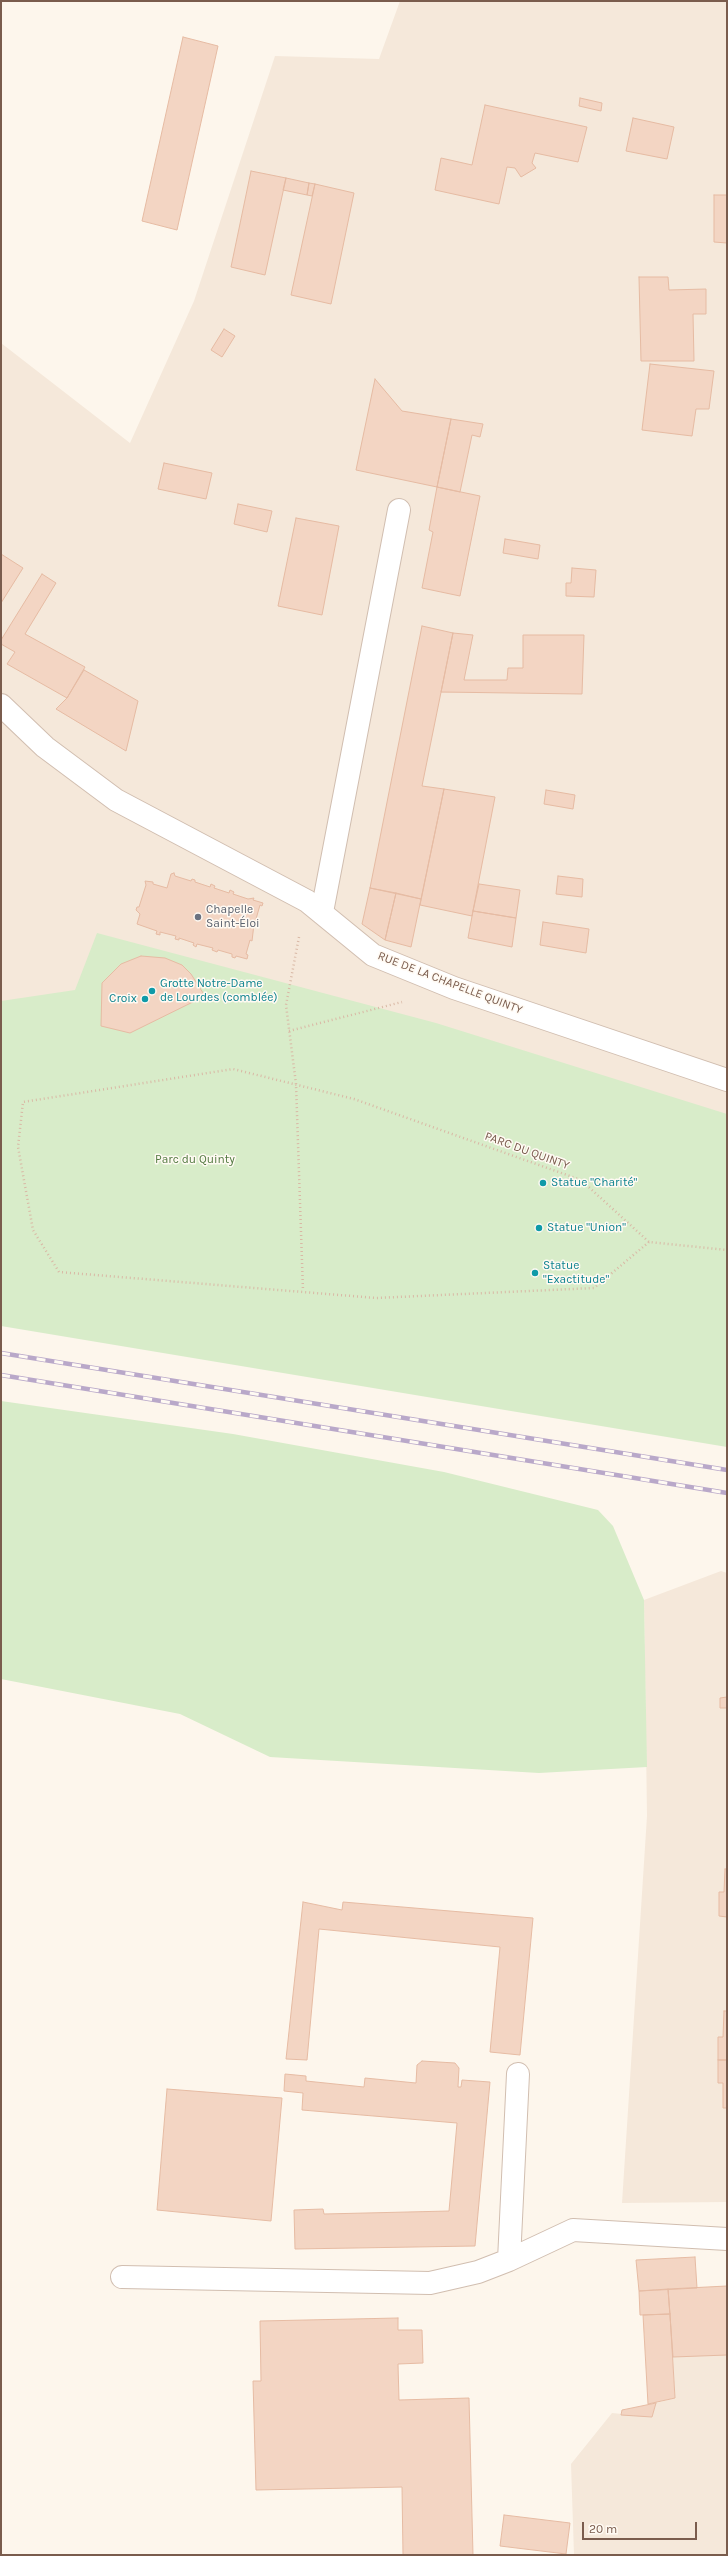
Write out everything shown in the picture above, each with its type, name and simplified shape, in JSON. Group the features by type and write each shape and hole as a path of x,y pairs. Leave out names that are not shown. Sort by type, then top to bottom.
{"street":[{"path":"322,912 399,510"},
{"name":"RUE DE LA CHAPELLE QUINTY","path":"1,704 45,747 116,800 307,901 373,955 454,988 727,1080"},
{"path":"509,2260 518,2074"},
{"path":"122,2277 430,2283 478,2272 509,2260 573,2230 727,2239"}],"path":[{"path":"291,972 286,1005 296,1084 303,1291"},
{"path":"290,1031 454,988"},
{"name":"PARC DU QUINTY","path":"233,1069 354,1099 581,1180 649,1242 594,1288 376,1298 59,1272 33,1230 18,1147 23,1102 233,1069"},
{"path":"649,1242 727,1250"}],"shaded area":[{"path":"400,1 727,1 727,1430 276,1371 213,1063 1,1093 1,343 130,443 194,301 275,56 379,59"},
{"path":"721,1571 727,1573 727,2202 622,2203 647,1816 644,1600"},
{"path":"727,2286 727,2555 574,2555 571,2464 612,2413 652,2417 656,2403 675,2398 668,2289"}],"green space":[{"name":"Parc du Quinty","path":"97,933 436,1023 727,1114 727,1447 1,1326 1,1001 75,990"},
{"path":"1,1401 233,1434 444,1472 598,1510 613,1526 644,1600 647,1767 539,1773 270,1757 180,1714 1,1679"}],"building":[{"path":"183,37 218,46 177,230 142,221"},
{"path":"580,98 602,103 601,111 579,106"},
{"path":"485,105 587,127 578,162 535,153 532,163 536,168 521,177 515,168 507,167 499,204 435,190 441,158 472,165"},
{"path":"633,118 674,127 667,159 626,151"},
{"path":"251,171 286,178 265,275 231,267"},
{"path":"286,178 309,183 307,195 283,190"},
{"path":"309,183 315,184 312,196 307,195"},
{"path":"315,184 354,193 331,304 291,295"},
{"path":"714,195 727,195 727,243 714,242"},
{"path":"639,277 668,277 669,290 706,289 706,314 693,314 694,361 641,361"},
{"path":"224,329 235,336 222,357 211,350"},
{"path":"650,364 714,371 709,409 696,409 692,436 642,430"},
{"path":"375,379 402,411 451,419 437,487 356,470"},
{"path":"451,419 483,424 480,437 472,435 460,492 437,487"},
{"path":"164,463 212,473 206,499 158,489"},
{"path":"437,487 480,496 460,596 422,588 433,532 429,530"},
{"path":"238,504 272,511 267,532 234,524"},
{"path":"296,518 339,526 322,615 278,606"},
{"path":"505,539 540,545 538,559 503,553"},
{"path":"1,554 23,568 1,603"},
{"path":"572,568 596,570 594,597 566,596 566,583 571,583"},
{"path":"42,574 56,583 25,634 85,667 67,698 7,664 15,652 1,644 1,640"},
{"path":"422,626 453,633 422,786 444,789 421,899 370,888"},
{"path":"453,633 473,635 464,680 507,680 508,668 523,668 523,635 584,635 582,694 441,692"},
{"path":"84,670 138,701 126,751 56,709 67,698"},
{"path":"444,789 495,797 472,916 420,905"},
{"path":"546,790 575,795 573,809 544,804"},
{"name":"Chapelle Saint-Éloi","path":"174,873 175,876 191,881 192,879 195,880 195,882 210,887 211,884 215,886 214,888 229,893 230,890 234,892 233,894 248,899 254,898 253,900 263,903 262,906 260,905 256,919 258,920 257,924 254,924 252,941 250,940 246,954 248,955 247,959 236,956 235,958 232,957 232,954 218,950 217,952 212,950 213,948 197,944 196,947 193,945 194,943 179,938 179,940 175,939 176,936 160,932 160,935 156,934 157,931 137,924 140,914 136,910 137,907 139,907 146,885 145,881 153,882 153,884 167,888 171,874"},
{"path":"558,876 583,879 582,897 556,894"},
{"path":"479,884 520,890 516,918 473,911"},
{"path":"370,888 396,893 385,940 362,924"},
{"path":"396,893 421,899 411,947 385,940"},
{"path":"473,911 516,918 512,947 468,938"},
{"path":"543,922 589,929 586,953 540,945"},
{"name":"Grotte Notre-Dame de Lourdes (comblée)","path":"141,956 165,958 182,965 191,974 205,996 130,1033 101,1026 102,983 121,964"},
{"path":"727,1697 727,1708 720,1708 720,1698"},
{"path":"725,1869 727,1869 727,1917 719,1916 719,1892 724,1892"},
{"path":"303,1902 342,1910 343,1902 533,1918 520,2055 490,2052 500,1947 319,1929 307,2060 286,2059"},
{"path":"724,2011 727,2011 727,2060 718,2060 718,2037 723,2037"},
{"path":"718,2060 727,2060 727,2108 723,2108 723,2083 718,2083"},
{"path":"422,2061 455,2063 459,2068 458,2087 461,2087 462,2080 490,2082 475,2246 295,2249 294,2210 323,2209 324,2214 449,2211 457,2123 302,2110 303,2093 284,2091 285,2074 306,2076 306,2081 364,2087 365,2078 416,2083 417,2065"},
{"path":"167,2089 282,2098 271,2221 157,2210"},
{"path":"695,2257 697,2288 639,2291 636,2260"},
{"path":"727,2286 727,2355 673,2357 668,2289"},
{"path":"668,2289 670,2314 640,2315 639,2291"},
{"path":"670,2314 675,2398 648,2404 643,2315"},
{"path":"398,2318 398,2330 422,2330 423,2363 398,2364 399,2400 469,2398 473,2555 403,2555 402,2487 256,2490 253,2381 261,2381 260,2321"},
{"path":"656,2403 652,2417 621,2415 622,2410"},
{"path":"504,2515 570,2523 566,2554 500,2546"}],"railway":[{"path":"1,1353 727,1470"},
{"path":"1,1375 727,1493"}],"place":[{"name":"Chapelle Saint-Éloi","path":"198,917"},
{"name":"Grotte Notre-Dame de Lourdes (comblée)","path":"152,991"},
{"name":"Croix","path":"145,999"},
{"name":"Statue \"Charité\"","path":"543,1183"},
{"name":"Statue \"Union\"","path":"539,1228"},
{"name":"Statue \"Exactitude\"","path":"535,1273"}]}
